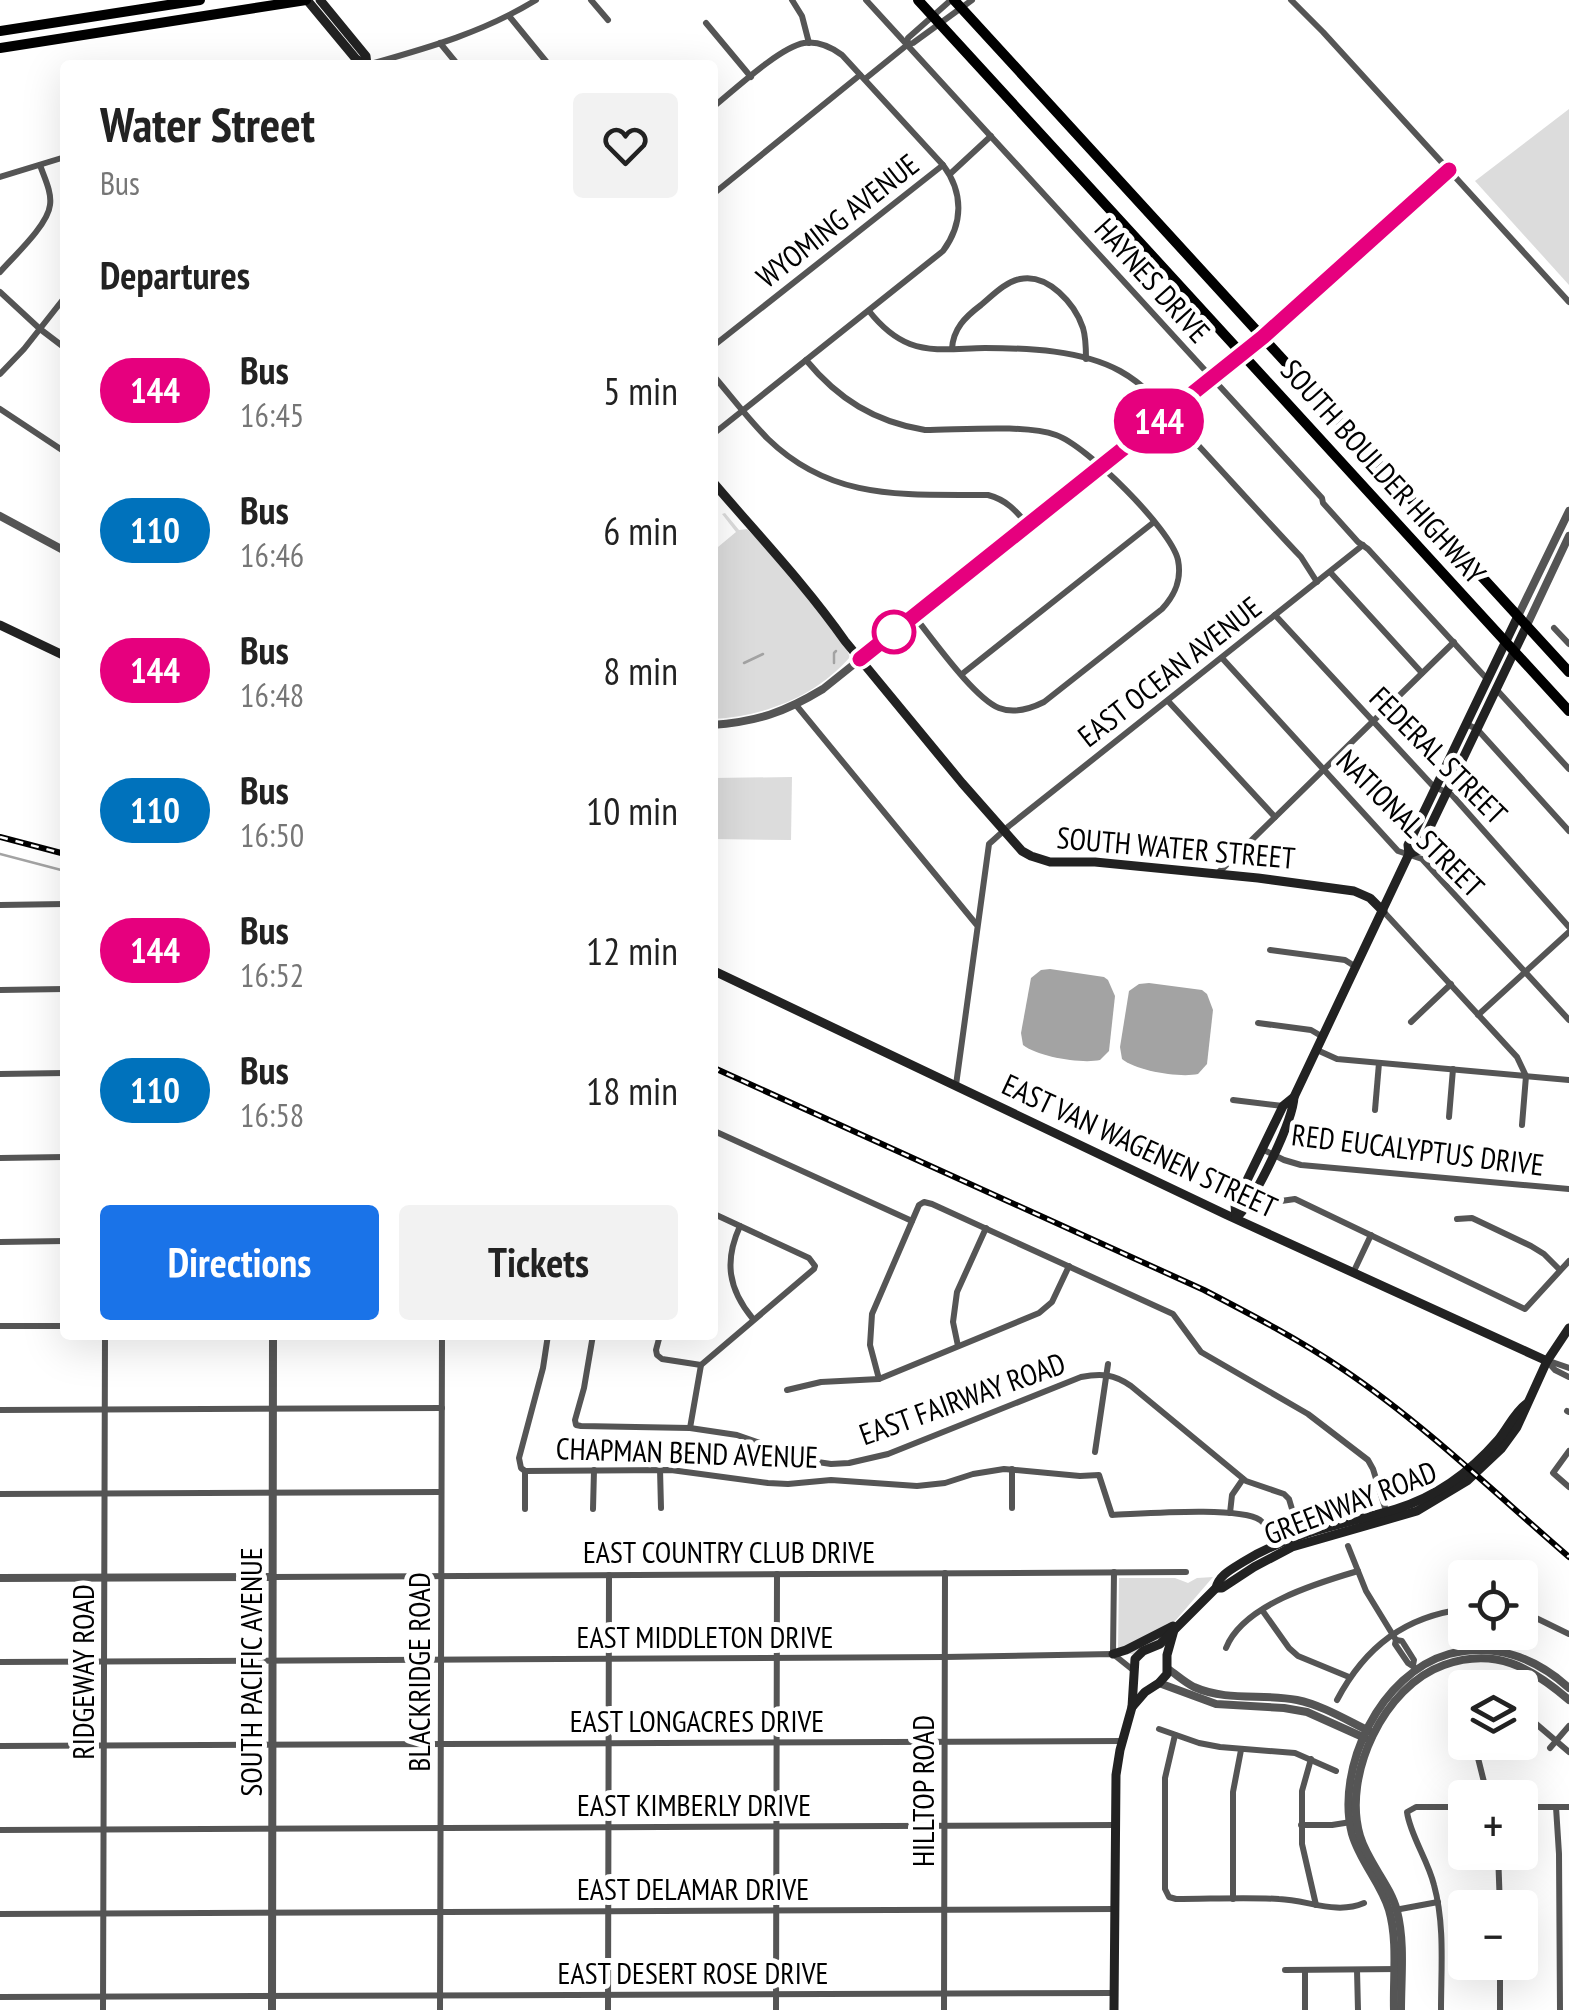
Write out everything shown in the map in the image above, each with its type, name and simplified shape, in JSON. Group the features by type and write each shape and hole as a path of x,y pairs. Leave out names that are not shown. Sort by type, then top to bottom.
{"main road":[{"path":"0,31 200,0"},
{"path":"5,47 306,0 358,60"},
{"path":"320,0 366,60"},
{"name":"SOUTH BOULDER HIGHWAY","path":"918,0 1569,711"},
{"name":"SOUTH BOULDER HIGHWAY","path":"959,2 1569,672"},
{"path":"75,36 82,24 117,18 128,11"},
{"path":"5,47 64,29 73,20"},
{"name":"SOUTH WATER STREET","path":"718,488 749,527 770,545 1022,851 1050,862 1095,862 1217,874 1354,892 1370,898 1383,911"},
{"path":"1471,726 1495,688 1522,621"},
{"path":"0,625 60,654"},
{"path":"1236,1218 1235,1205 1317,1050 1410,854 1408,845 1440,791 1471,726 1487,679 1510,647"},
{"name":"EAST VAN WAGENEN STREET","path":"718,973 1548,1361"},
{"path":"1236,1218 1246,1209 1273,1154 1288,1108"},
{"name":"GREENWAY ROAD","path":"1149,1650 1178,1626 1232,1569 1316,1529 1388,1516 1468,1470 1526,1404 1569,1328"},
{"path":"1113,1654 1178,1626"},
{"path":"1132,1708 1167,1674 1168,1649 1178,1626"},
{"path":"1114,2010 1116,1775 1132,1708 1135,1659 1149,1650 1160,1653 1168,1666"},
{"path":"1133,1673 1142,1684 1156,1684"}],"street":[{"path":"384,60 466,35 536,0"},
{"path":"591,0 608,20"},
{"path":"792,0 802,16 808,43"},
{"name":"HAYNES DRIVE","path":"866,0 1322,498 1322,504 1487,679"},
{"path":"1295,1 1569,302"},
{"path":"936,20 959,2"},
{"path":"718,189 959,2"},
{"path":"510,16 546,60"},
{"path":"706,23 751,77"},
{"path":"440,43 454,60"},
{"path":"718,103 788,48 822,44 836,50 943,166 959,200 958,220 942,251 718,429"},
{"path":"950,174 991,136"},
{"path":"0,177 60,158"},
{"path":"0,272 50,209 40,164"},
{"name":"WYOMING AVENUE","path":"718,343 943,166"},
{"path":"718,724 755,720 796,705 823,689 1243,354 1449,170"},
{"path":"952,349 959,324 967,315 1008,284 1034,278 1055,289 1076,312 1084,330 1086,359"},
{"path":"0,292 60,344"},
{"path":"0,374 60,303"},
{"path":"869,311 880,325 912,345 935,350 1029,350 1086,359 1120,371 1146,389 1169,413 1300,558 1316,582"},
{"path":"806,360 835,392 873,416 925,430 1033,430 1052,433 1081,448 1154,522 1176,555 1176,591 1162,609 1044,702 1024,710 1010,710 988,702 914,616"},
{"path":"718,381 783,452 840,484 887,494 988,495 1011,505 1028,525"},
{"path":"0,409 60,449"},
{"path":"1522,621 1569,511"},
{"path":"0,516 60,548"},
{"path":"962,674 1154,522"},
{"path":"1522,621 1569,536"},
{"name":"EAST OCEAN AVENUE","path":"1003,831 1363,546"},
{"path":"1330,572 1422,673"},
{"name":"FEDERAL STREET","path":"1276,615 1440,791 1452,796 1569,929"},
{"path":"1554,628 1569,644"},
{"path":"1217,874 1454,642"},
{"name":"NATIONAL STREET","path":"1222,658 1398,851 1422,859 1569,1020"},
{"path":"1495,688 1569,770"},
{"path":"1168,700 1275,818"},
{"path":"796,705 977,924"},
{"path":"1471,726 1569,831"},
{"path":"956,1086 987,849 1003,831"},
{"path":"0,905 60,904"},
{"path":"1383,911 1517,1057 1526,1076 1522,1124"},
{"path":"1478,1015 1569,929"},
{"path":"1270,950 1344,960 1356,967"},
{"path":"1411,1022 1451,984"},
{"path":"0,990 60,989"},
{"path":"1258,1024 1312,1030 1323,1037"},
{"path":"1317,1050 1336,1059 1569,1080"},
{"path":"1375,1110 1379,1062"},
{"path":"1448,1117 1453,1069"},
{"path":"0,1074 60,1073"},
{"path":"1234,1100 1288,1108"},
{"path":"718,1133 912,1221"},
{"name":"RED EUCALYPTUS DRIVE","path":"1262,1148 1301,1164 1569,1189"},
{"path":"0,1158 60,1157"},
{"path":"1281,1200 1296,1200 1525,1309 1569,1261"},
{"path":"878,1378 870,1346 872,1314 919,1206 924,1202 932,1204 1173,1314 1202,1352 1308,1414 1368,1460 1388,1516"},
{"path":"690,1428 701,1365 815,1266 810,1258 718,1216"},
{"path":"1457,1219 1472,1218 1531,1246 1560,1270"},
{"path":"740,1226 730,1250 731,1269 739,1300 753,1319"},
{"path":"958,1346 953,1307 986,1228"},
{"path":"1353,1273 1371,1235"},
{"path":"0,1242 60,1241"},
{"path":"786,1390 821,1382 878,1378 1038,1312 1052,1302 1070,1266"},
{"path":"0,1326 60,1326"},
{"name":"RIDGEWAY ROAD","path":"103,2010 106,1340"},
{"name":"SOUTH PACIFIC AVENUE","path":"272,2010 274,1340"},
{"name":"BLACKRIDGE ROAD","path":"440,2010 442,1340"},
{"path":"526,1509 519,1458 547,1340"},
{"name":"EAST FAIRWAY ROAD","path":"592,1340 576,1424 690,1428 737,1435 811,1461 849,1463 888,1454 1081,1377 1106,1374 1131,1386 1242,1479 1284,1494 1292,1508"},
{"path":"659,1340 657,1356 662,1359 701,1365"},
{"path":"1548,1361 1569,1368"},
{"path":"1548,1361 1569,1377"},
{"path":"1094,1452 1108,1364"},
{"path":"0,1410 442,1408"},
{"path":"1569,1451 1554,1474 1569,1487"},
{"name":"CHAPMAN BEND AVENUE","path":"523,1469 660,1469 768,1483 831,1480 917,1486 991,1470 1099,1475 1112,1515 1248,1515 1269,1530 1277,1548"},
{"path":"660,1469 661,1508"},
{"path":"1012,1469 1012,1508"},
{"path":"593,1508 594,1470"},
{"path":"1230,1513 1232,1495 1242,1479"},
{"path":"0,1494 441,1492"},
{"path":"1348,1546 1370,1598 1395,1637 1402,1641 1416,1670"},
{"path":"1226,1648 1230,1638 1262,1610 1298,1590 1358,1571"},
{"path":"1114,1572 1113,1654 1133,1673"},
{"name":"EAST COUNTRY CLUB DRIVE","path":"272,1577 1186,1572"},
{"name":"HILLTOP ROAD","path":"944,2010 946,1573"},
{"path":"776,2010 777,1574"},
{"path":"608,2010 609,1575"},
{"path":"0,1578 272,1577"},
{"path":"1262,1610 1298,1656 1349,1677"},
{"path":"1338,1700 1349,1677 1372,1650 1420,1620 1448,1611"},
{"path":"1538,1619 1569,1634"},
{"path":"1398,2010 1393,1911 1353,1822 1349,1790 1351,1774 1370,1735 1416,1670 1461,1651 1495,1650 1511,1654 1540,1665 1569,1688"},
{"name":"EAST MIDDLETON DRIVE","path":"0,1662 1113,1654"},
{"path":"1416,1670 1473,1659 1509,1662 1537,1674 1569,1700"},
{"path":"1168,1666 1184,1682 1210,1692 1233,1697 1292,1699 1316,1706 1370,1735"},
{"path":"1156,1684 1216,1704 1307,1712 1370,1735"},
{"path":"1538,1726 1569,1752"},
{"path":"1550,1748 1569,1726"},
{"path":"1159,1729 1199,1743 1241,1750 1282,1750 1336,1771"},
{"path":"1175,1735 1165,1778 1165,1890 1169,1897 1280,1899 1328,1908 1354,1908 1364,1903"},
{"name":"EAST LONGACRES DRIVE","path":"0,1746 1122,1741"},
{"path":"1233,1899 1233,1792 1241,1750"},
{"path":"1311,1760 1302,1790 1301,1824 1303,1854 1316,1905"},
{"path":"1441,2010 1438,1902 1431,1872 1408,1824 1407,1812 1448,1807"},
{"path":"1538,1807 1569,1807"},
{"path":"1556,1807 1560,2010"},
{"path":"1301,1824 1353,1822"},
{"name":"EAST KIMBERLY DRIVE","path":"0,1830 1115,1824"},
{"path":"1393,1911 1438,1902"},
{"name":"EAST DELAMAR DRIVE","path":"0,1914 1115,1908"},
{"path":"1285,1970 1397,1970"},
{"path":"1305,1970 1305,2010"},
{"path":"1358,1970 1358,2010"},
{"path":"1500,1980 1500,2010"},
{"name":"EAST DESERT ROSE DRIVE","path":"0,1997 1114,1993"}],"shaded area":[{"path":"1569,109 1569,285 1475,181"},
{"path":"722,514 739,530 747,529 774,556 832,625 850,657 821,683 788,702 751,714 718,718 718,547 736,532"},
{"path":"792,777 791,840 718,839 718,778"},
{"path":"1050,969 1108,980 1115,996 1109,1051 1100,1060 1060,1058 1023,1045 1021,1033 1031,978"},
{"path":"1149,983 1207,994 1213,1010 1207,1064 1198,1074 1158,1072 1122,1059 1120,1047 1129,991"},
{"path":"1213,1577 1144,1657 1118,1649 1119,1578 1175,1578 1188,1583"}],"waterway":[{"path":"834,663 836,651"},
{"path":"744,663 763,654"},
{"path":"0,854 60,870"}],"railway":[{"path":"0,837 60,853"},
{"path":"718,1070 1204,1290 1293,1338 1403,1413 1569,1557"}],"bus line":[{"name":"144","path":"860,659 1263,337 1449,170"}]}
